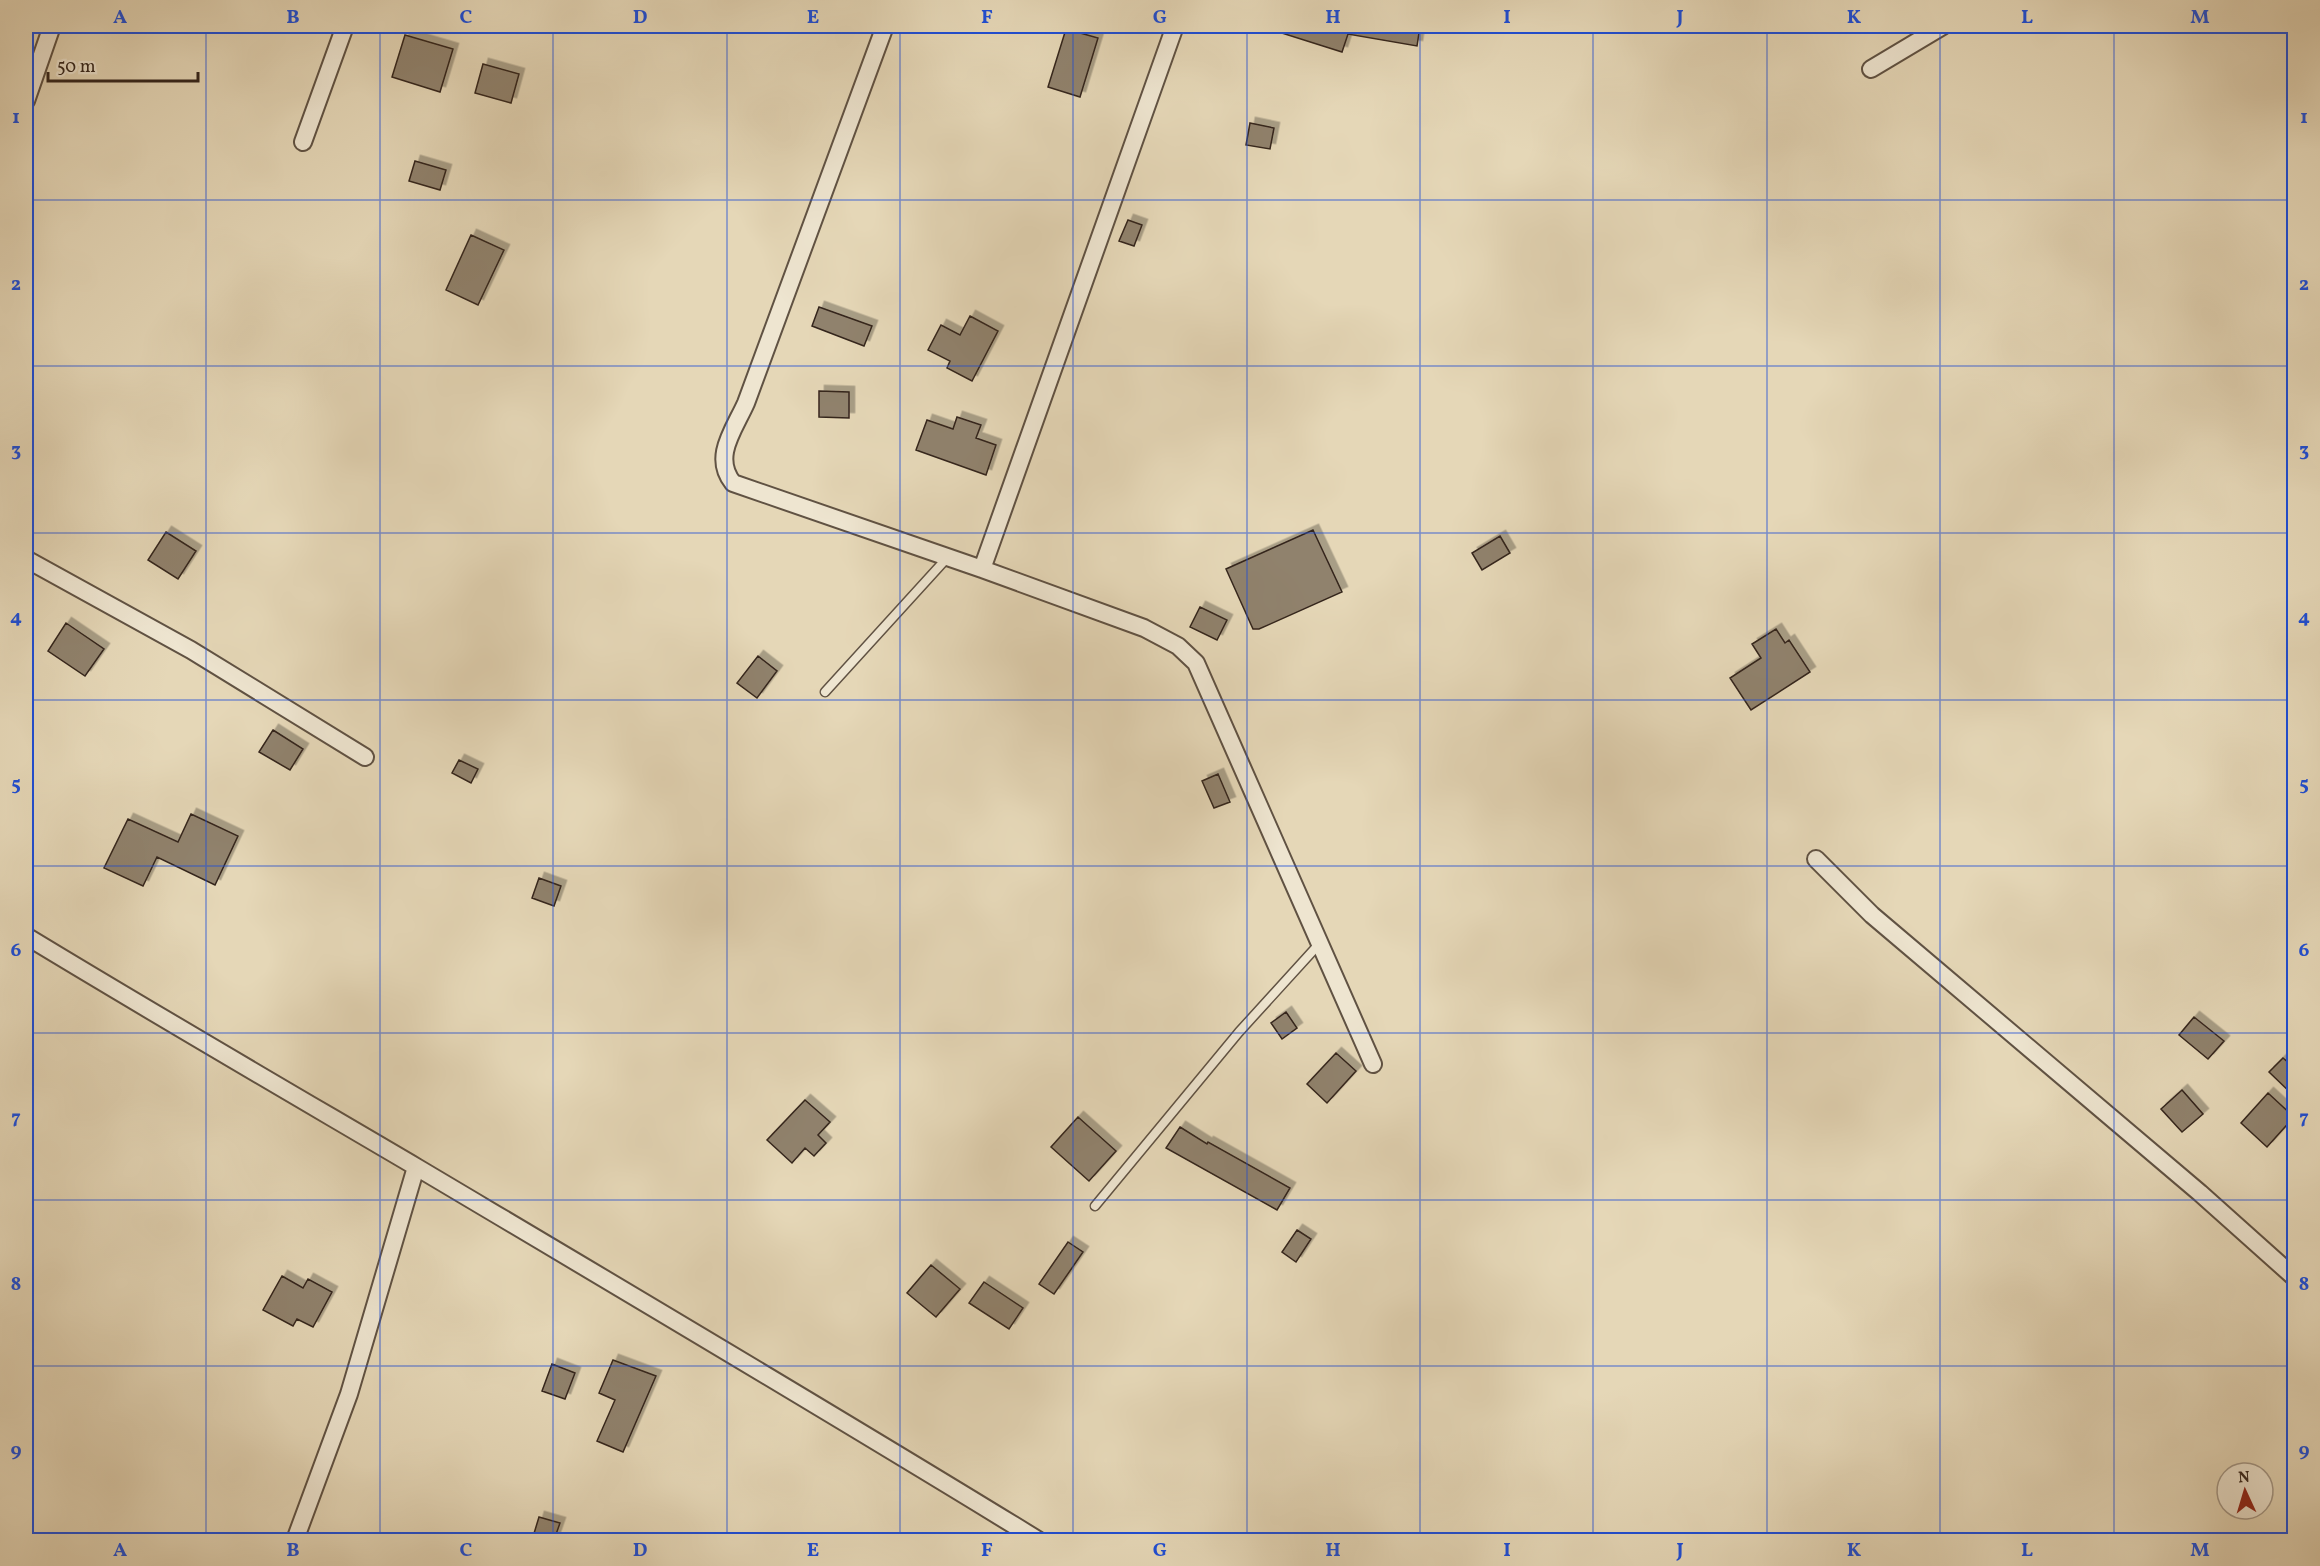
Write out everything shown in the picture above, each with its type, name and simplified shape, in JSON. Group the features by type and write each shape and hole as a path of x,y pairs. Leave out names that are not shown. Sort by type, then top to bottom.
{"street":[{"path":"26,100 52,26"},
{"path":"303,142 345,26"},
{"path":"885,26 746,403 723,454 726,474 733,483 1144,628 1178,646 1196,663 1373,1064"},
{"path":"982,569 1175,26"},
{"path":"1871,69 1943,26"},
{"path":"26,560 191,650 365,758"},
{"path":"1816,859 1872,915 2191,1185 2295,1278"},
{"path":"26,936 1038,1540"},
{"path":"295,1540 349,1394 416,1167"}],"lane":[{"path":"825,692 947,558"},
{"path":"1095,1206 1239,1032 1320,943"}],"building":[{"path":"1269,26 1420,26 1417,46 1348,34 1342,52 1269,29"},
{"path":"1066,29 1098,38 1080,97 1048,87"},
{"path":"405,35 453,49 440,92 392,77"},
{"path":"483,64 519,74 511,103 475,93"},
{"path":"1250,123 1274,128 1270,149 1246,145"},
{"path":"415,161 446,170 440,190 409,181"},
{"path":"1128,220 1142,225 1134,246 1119,241"},
{"path":"471,235 504,250 478,305 446,290"},
{"path":"819,307 872,326 864,346 812,326"},
{"path":"970,316 998,331 972,381 947,368 950,361 928,350 941,325 960,335"},
{"path":"819,391 849,392 849,418 819,417"},
{"path":"957,417 981,425 976,438 996,445 986,475 916,450 927,420 953,429"},
{"path":"1313,530 1342,592 1259,629 1253,629 1226,569"},
{"path":"166,532 196,551 178,579 148,560"},
{"path":"1500,536 1510,553 1482,570 1472,553"},
{"path":"1200,607 1227,620 1217,640 1190,627"},
{"path":"66,623 104,649 85,676 48,651"},
{"path":"1776,629 1785,643 1789,640 1810,672 1751,710 1730,678 1761,658 1752,644"},
{"path":"758,656 777,671 757,698 737,683"},
{"path":"273,730 303,749 290,770 259,752"},
{"path":"459,760 478,769 471,783 452,773"},
{"path":"1218,774 1230,802 1214,808 1202,781"},
{"path":"191,814 238,836 215,885 157,857 143,886 104,868 128,819 178,842"},
{"path":"539,878 561,886 554,906 532,898"},
{"path":"1286,1012 1297,1028 1282,1039 1271,1023"},
{"path":"2194,1017 2224,1041 2208,1059 2179,1035"},
{"path":"1336,1053 1356,1071 1327,1103 1307,1084"},
{"path":"2283,1058 2295,1068 2295,1097 2269,1072"},
{"path":"2182,1090 2203,1114 2182,1132 2161,1109"},
{"path":"2268,1093 2294,1117 2267,1147 2241,1123"},
{"path":"805,1100 830,1122 818,1135 826,1143 814,1156 805,1148 792,1163 767,1140"},
{"path":"1078,1117 1116,1151 1089,1181 1051,1147"},
{"path":"1180,1127 1290,1188 1277,1210 1166,1148"},
{"path":"1297,1230 1311,1239 1296,1262 1282,1252"},
{"path":"1068,1242 1083,1252 1054,1294 1039,1284"},
{"path":"931,1265 960,1289 936,1317 907,1293"},
{"path":"282,1276 303,1288 308,1279 332,1292 313,1327 297,1319 293,1326 263,1310"},
{"path":"984,1282 1023,1308 1009,1329 969,1303"},
{"path":"613,1360 656,1376 623,1452 597,1441 615,1400 599,1393"},
{"path":"552,1364 575,1373 565,1399 542,1391"},
{"path":"539,1517 560,1523 554,1540 532,1540"}]}
